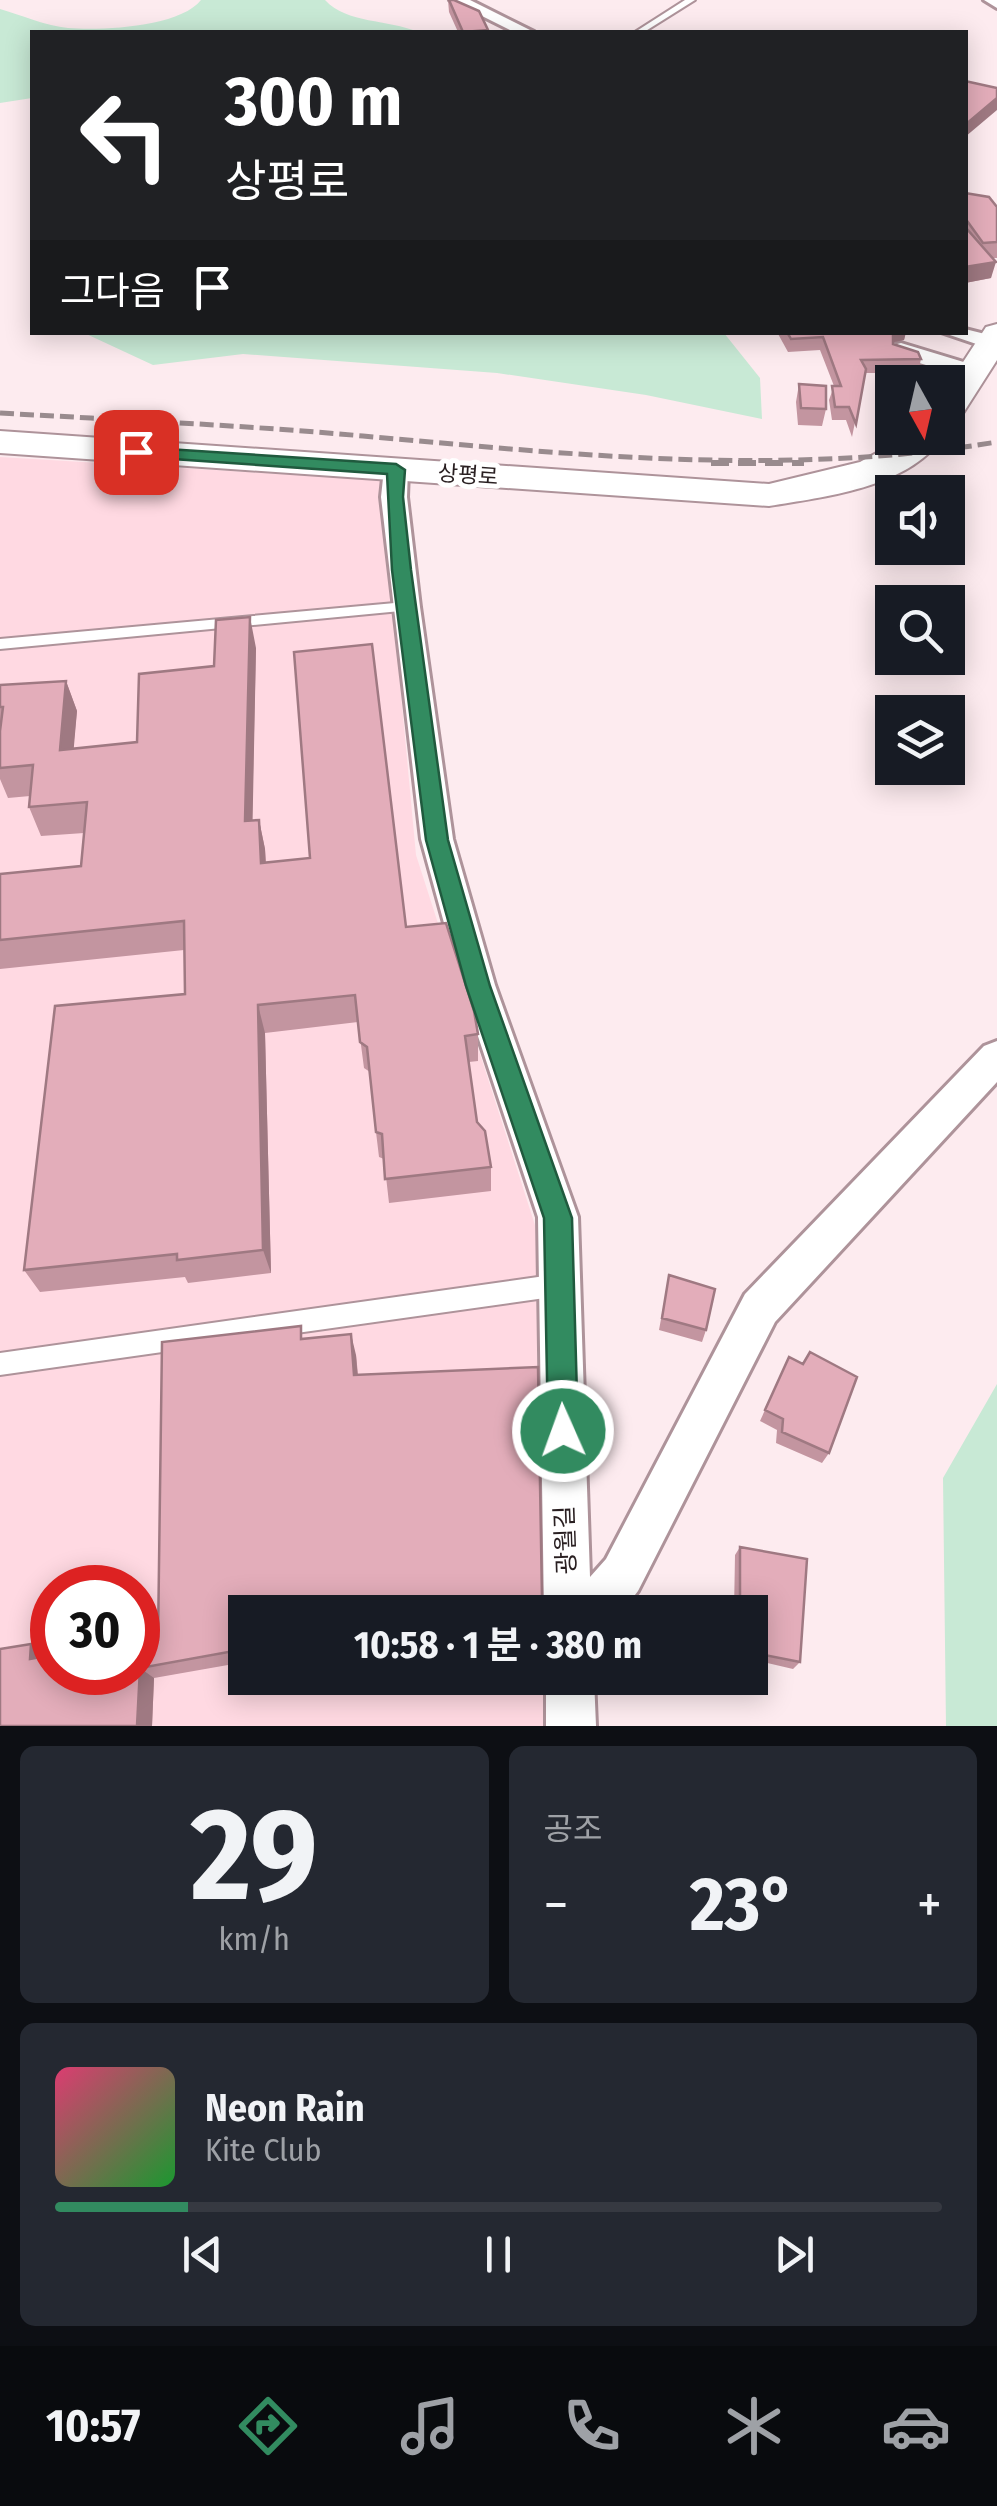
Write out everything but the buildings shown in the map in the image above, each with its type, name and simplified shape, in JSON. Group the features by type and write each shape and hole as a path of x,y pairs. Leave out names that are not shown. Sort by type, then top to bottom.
{"main road":[{"path":"965,385 989,349"},
{"name":"상평로","path":"0,442 769,494 821,487 899,455"}],"street":[{"path":"458,0 522,30"},
{"path":"959,335 989,349"},
{"path":"901,350 989,349"},
{"name":"광월길","path":"396,470 394,497 406,606 437,840 478,986 558,1218 568,1595"},
{"name":"광월길","path":"607,1595 622,1575 760,1308 997,1057"},
{"path":"570,1695 571,1726"}],"lane":[{"path":"642,30 691,0"},
{"path":"0,644 406,606"},
{"path":"0,1364 559,1285"}],"shaded area":[{"path":"0,457 381,480 416,855 543,1250 550,1595 228,1595 228,1695 552,1695 553,1726 0,1726"}],"green space":[{"path":"201,0 325,0 356,17 412,30 30,30 30,98 0,103 0,9 60,27 100,29 158,22 191,9"},
{"path":"88,335 726,335 760,378 762,419 646,395 497,373 243,354 153,365"},
{"path":"997,1384 997,1726 946,1726 943,1478"}],"railway":[{"path":"0,413 680,459 838,458 997,442"},
{"path":"711,463 804,463"}],"route":[{"path":"136,452 396,470 394,497 402,570 437,840 478,986 558,1218 563,1431"}]}
